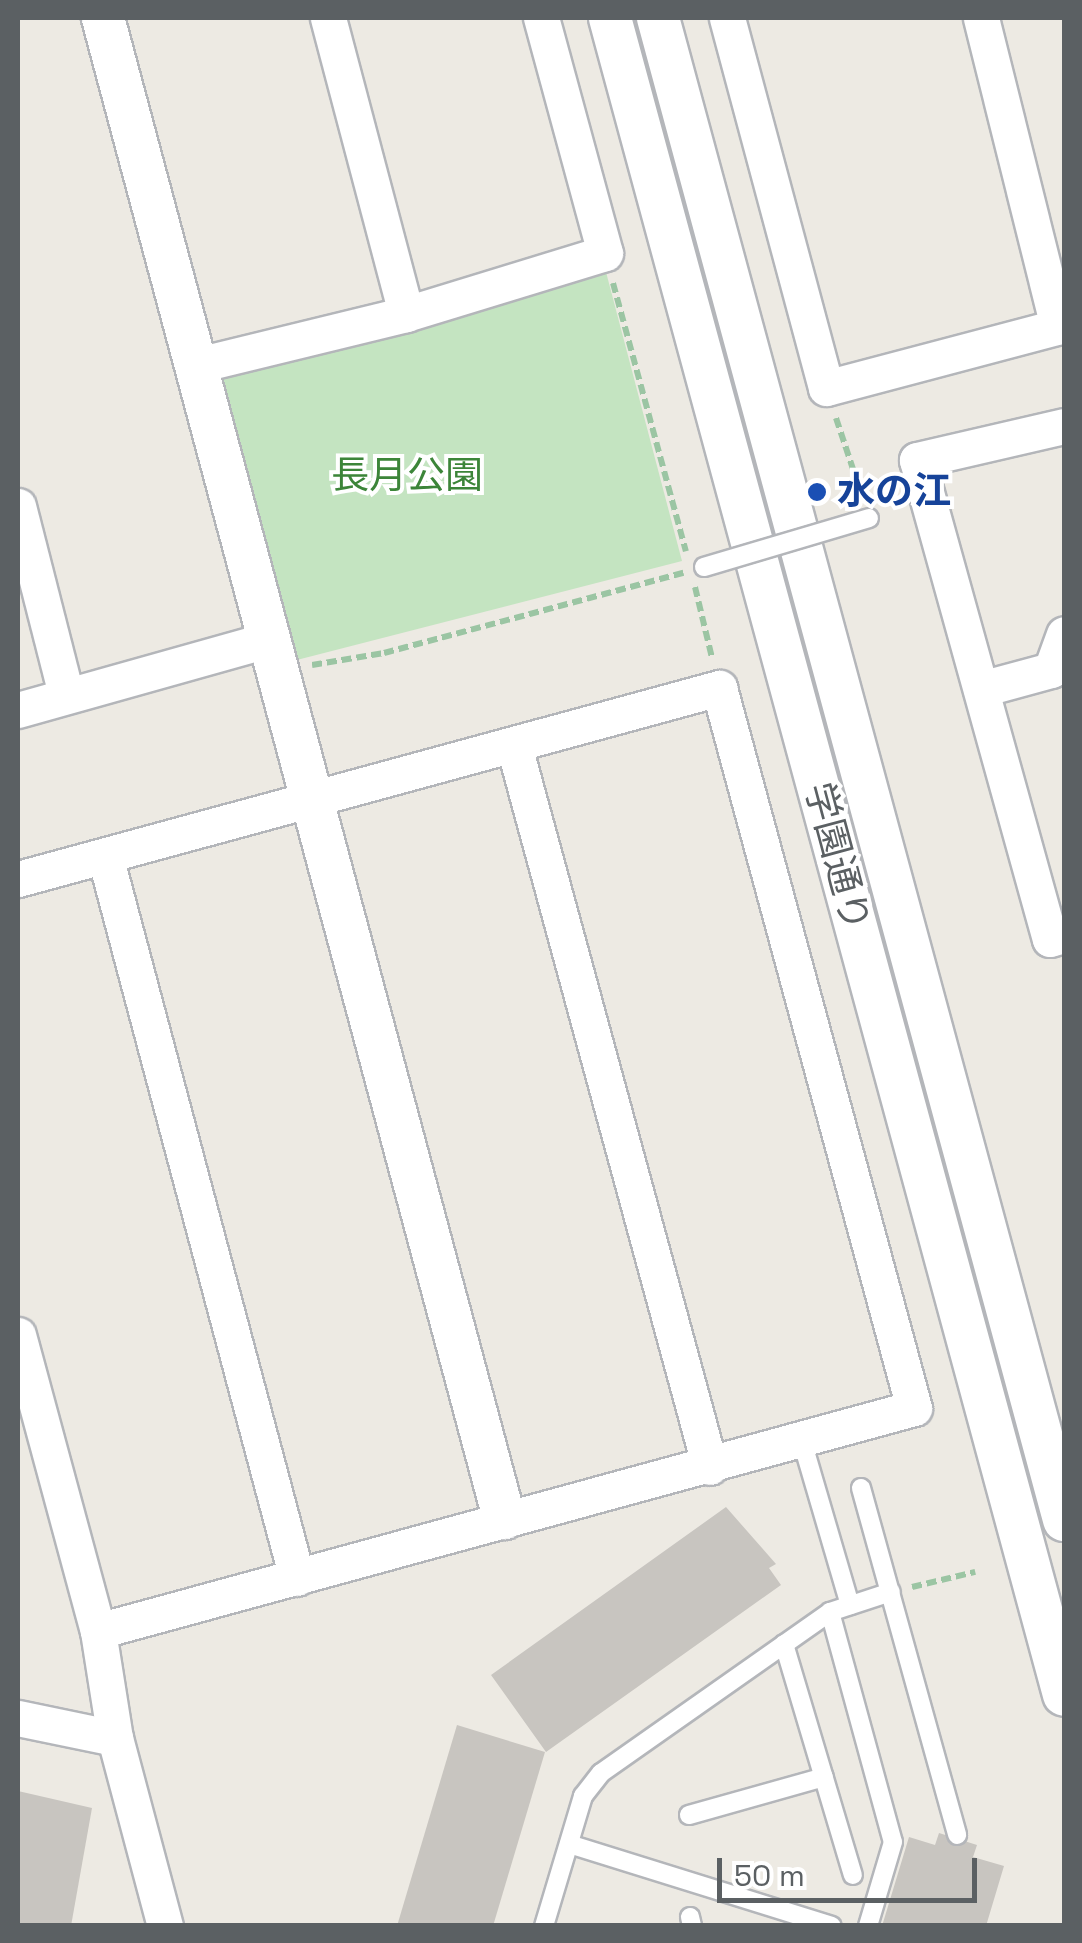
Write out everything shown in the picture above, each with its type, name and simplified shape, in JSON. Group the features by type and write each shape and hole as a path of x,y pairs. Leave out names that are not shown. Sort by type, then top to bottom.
{"street":[{"path":"103,18 504,1518"},
{"path":"328,18 406,314"},
{"path":"197,365 406,314 605,253 540,18"},
{"name":"学園通り","path":"610,18 1064,1696"},
{"name":"学園通り","path":"658,18 1064,1520"},
{"path":"727,18 826,388 1061,326 982,18"},
{"path":"1064,426 917,460 1050,939 1064,935"},
{"path":"18,506 66,695"},
{"path":"981,689 1050,670 1064,634"},
{"path":"18,710 66,695 275,655"},
{"path":"18,879 312,794 514,746 719,688 914,1408 710,1467 504,1518 98,1631"},
{"path":"514,746 710,1467"},
{"path":"105,856 297,1578"},
{"path":"18,1334 98,1631 115,1738 165,1926"},
{"path":"18,1718 115,1738"}],"lane":[{"path":"698,569 869,518"},
{"path":"802,1441 850,1605"},
{"path":"861,1488 957,1836"},
{"path":"544,1926 583,1796 601,1773 830,1612 891,1592"},
{"path":"830,1612 894,1842 868,1926"},
{"path":"784,1644 853,1875"},
{"path":"688,1815 824,1776"},
{"path":"569,1844 832,1926"}],"path":[{"path":"605,253 698,569 719,688"},
{"path":"826,388 869,518"},
{"path":"275,655 384,653 698,569"},
{"path":"891,1592 976,1572"}],"green space":[{"name":"長月公園","path":"606,272 682,561 289,662 210,370"}],"building":[{"path":"726,1507 776,1564 769,1568 781,1585 546,1752 491,1675"},
{"path":"457,1725 545,1752 493,1926 397,1926"},
{"path":"18,1791 92,1808 71,1926 18,1926"},
{"path":"939,1833 977,1845 973,1857 1004,1866 986,1926 882,1926 909,1837 935,1845"}],"place":[{"name":"水の江","path":"817,492"}]}
